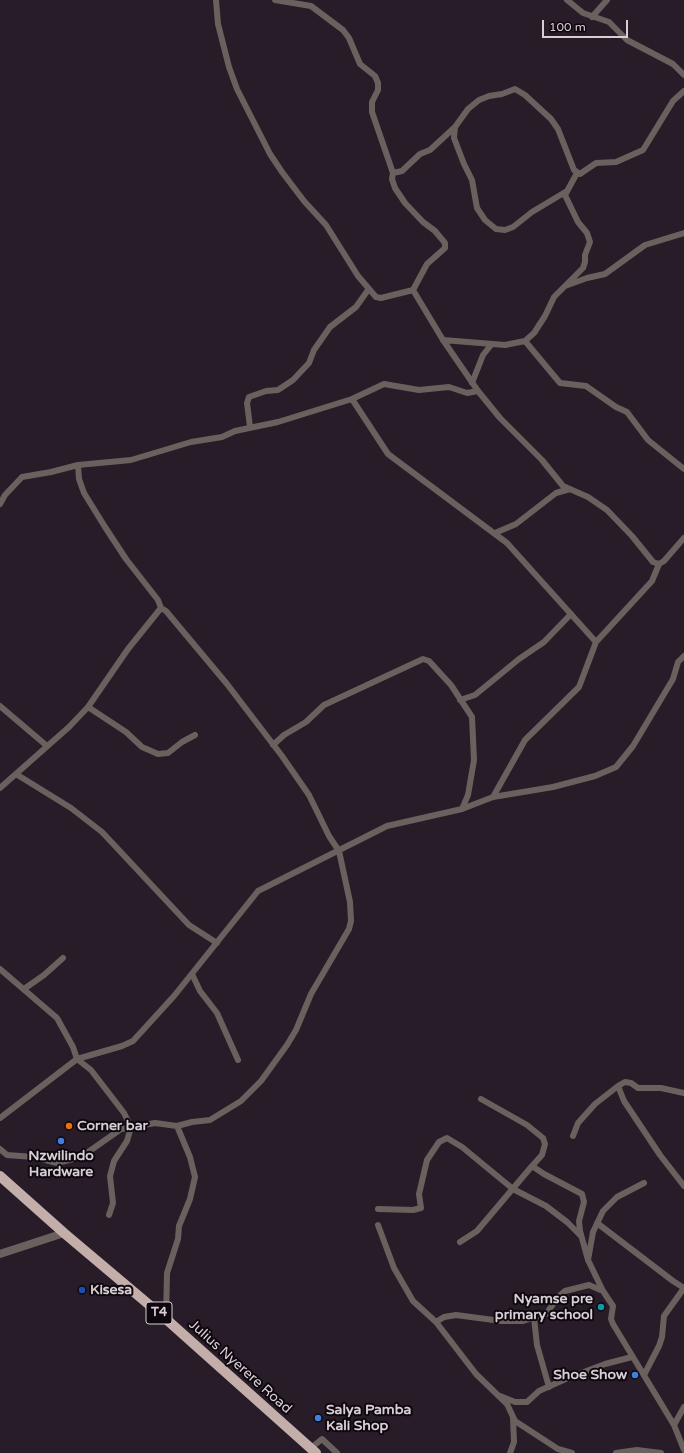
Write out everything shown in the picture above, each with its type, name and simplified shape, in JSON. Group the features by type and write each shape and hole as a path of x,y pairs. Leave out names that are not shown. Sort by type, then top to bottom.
{"highway":[{"name":"Julius Nyerere Road","path":"0,1176 64,1233 166,1319 314,1451"}],"street":[{"path":"216,0 218,24 228,67 237,89 267,147 293,187 326,225 368,290 376,298 413,290 427,264 442,252 446,246 435,231 423,222 405,203 395,188 392,179 393,173 372,112 372,102 378,90 378,83 375,76 360,64 349,38 343,30 311,6 275,0"},
{"path":"567,0 583,13 609,22 627,40 673,64 684,75"},
{"path":"592,17 607,0"},
{"path":"393,173 402,170 420,154 430,150 455,127 468,109 479,100 515,89 519,90 555,124 577,174"},
{"path":"577,174 582,174 596,163 616,162 643,150 674,101 684,91"},
{"path":"455,127 454,138 472,180 477,208 485,220 496,229 500,230 513,227 532,212 567,191"},
{"path":"443,340 491,345 520,344 526,341 545,316 554,297 583,268 585,262 585,255 590,242 587,233 568,204 565,195 577,174"},
{"path":"565,286 587,278 605,274 645,245 684,233"},
{"path":"250,427 247,403 248,397 266,391 278,390 293,380 309,363 314,350 330,326 356,307 368,290"},
{"path":"413,290 443,340 472,383 500,418 542,460 558,481 570,489 588,497 607,510 653,562 659,564"},
{"path":"526,341 560,383 586,386 616,407 627,412 648,440 684,469"},
{"path":"472,383 483,355 491,345"},
{"path":"0,504 2,496 22,477 78,465 131,460 191,442 222,437 235,431 278,422 352,399 384,384 419,390 449,387 467,393 478,391"},
{"path":"352,399 388,454 507,543 596,642"},
{"path":"0,1149 7,1155 34,1157 57,1163 81,1157 121,1129 155,1122 177,1126 192,1122 210,1120 241,1101 261,1081 287,1045 296,1030 311,994 350,925 350,902 339,851 329,836 309,795 227,684 166,611 161,608 158,600 126,559 84,493 79,479 78,465"},
{"path":"495,533 516,524 556,493 570,489"},
{"path":"493,797 525,740 579,687 596,642 652,581 659,564 664,561 684,538"},
{"path":"0,788 69,727 88,707 128,649 161,608"},
{"path":"460,700 468,699 475,695 519,659 544,642 571,614"},
{"path":"0,1118 77,1059 122,1046 133,1041 192,974 258,891 387,826 462,809 493,797 553,787 595,776 616,768 633,746 673,679 678,662 684,656"},
{"path":"273,745 284,734 306,722 324,705 423,659 429,661 438,670 472,717 475,748 474,760 468,795 462,809"},
{"path":"0,706 47,746"},
{"path":"88,707 126,732 142,747 158,754 168,753 182,742 195,735"},
{"path":"16,774 71,808 102,832 189,925 217,943"},
{"path":"24,989 44,975 63,958"},
{"path":"0,969 57,1018 77,1059 91,1070 124,1114 131,1127 127,1141 114,1161 110,1176 113,1203 109,1215"},
{"path":"192,974 200,991 220,1018 238,1060"},
{"path":"573,1136 578,1123 595,1104 625,1082 631,1083 638,1088 661,1088 684,1093"},
{"path":"618,1086 624,1101 660,1155 684,1186"},
{"path":"460,1242 477,1231 513,1189 525,1172 542,1155 545,1144 544,1138 527,1125 481,1099"},
{"path":"166,1319 167,1273 178,1239 179,1226 190,1199 194,1177 190,1157 177,1126"},
{"path":"378,1208 412,1210 421,1208 419,1194 427,1160 439,1142 447,1138 462,1147 513,1189 546,1206 567,1222 581,1236"},
{"path":"532,1166 582,1194 584,1202 579,1221 581,1236 588,1260 603,1291 613,1306 611,1319 632,1357 674,1424 684,1450"},
{"path":"588,1260 593,1232 609,1203 644,1183"},
{"path":"597,1223 667,1277 684,1288 664,1316 661,1342 644,1375"},
{"path":"378,1226 394,1268 413,1301 436,1322 460,1355 497,1396 507,1404 513,1418 514,1442 510,1453"},
{"path":"0,1254 64,1233"},
{"path":"436,1322 444,1317 456,1315 512,1321 534,1318 546,1314 558,1296 565,1291 589,1285 603,1291"},
{"path":"534,1318 537,1345 549,1387"},
{"path":"497,1396 515,1402 527,1402 539,1391 605,1364 632,1357"},
{"path":"674,1424 684,1407"},
{"path":"513,1418 521,1426 558,1449 572,1453"},
{"path":"314,1451 322,1439 337,1453"},
{"path":"616,1453 637,1450 661,1453"}],"place":[{"name":"Corner bar","path":"69,1126"},
{"name":"Nzwilindo Hardware","path":"61,1141"},
{"name":"Kisesa","path":"82,1290"},
{"name":"Nyamse pre primary school","path":"601,1307"},
{"name":"Shoe Show","path":"635,1375"},
{"name":"Salya Pamba Kali Shop","path":"318,1418"}]}
